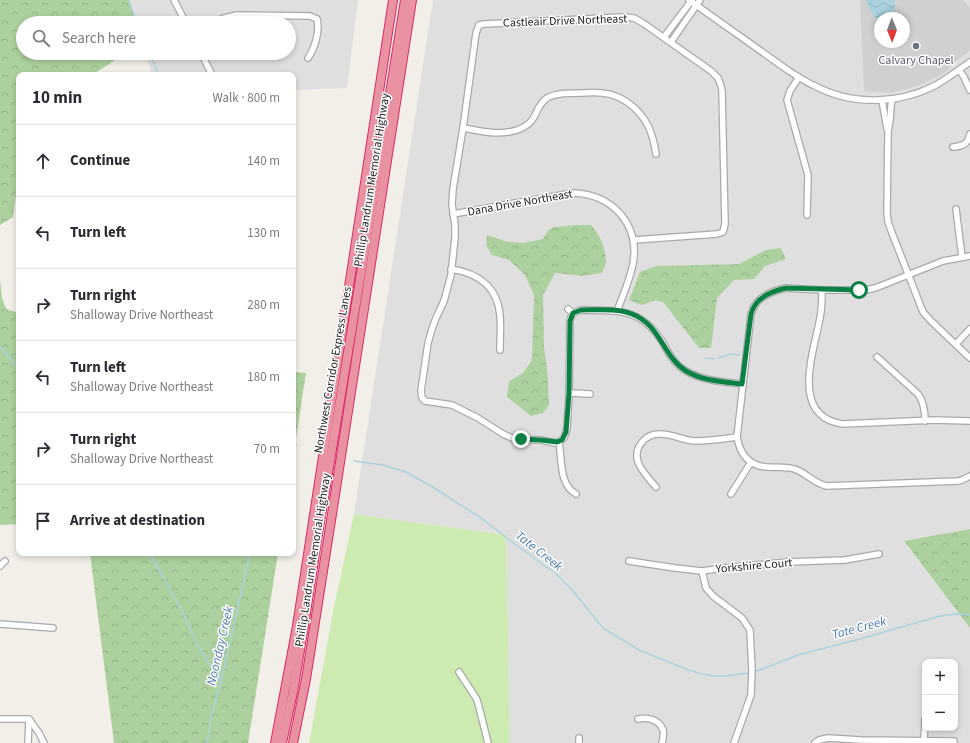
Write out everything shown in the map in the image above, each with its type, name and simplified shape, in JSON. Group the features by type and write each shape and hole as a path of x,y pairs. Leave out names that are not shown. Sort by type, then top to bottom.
{"highway":[{"name":"Phillip Landrum Memorial Highway","path":"275,743 298,620 393,0"},
{"path":"375,115 398,0"},
{"name":"Northwest Corridor Express Lanes","path":"282,743 293,692 304,626 318,528 405,0"},
{"name":"Phillip Landrum Memorial Highway","path":"293,743 306,679 412,0"}],"street":[{"path":"174,0 182,16"},
{"path":"664,37 690,0 696,6 799,77 813,85 836,94 860,100 882,100 909,96 944,80 970,62"},
{"path":"671,42 700,0"},
{"path":"233,16 319,17 314,47 308,58"},
{"name":"Castleair Drive Northeast","path":"559,442 512,438 502,434 461,409 447,404 420,400 428,342 436,318 444,301 451,269 456,225 452,204 453,189 477,23 484,24 629,17 643,22 716,75 721,86 724,233 634,240"},
{"path":"204,60 210,72"},
{"path":"959,70 970,90"},
{"path":"799,77 787,100 808,175 807,215"},
{"path":"463,128 496,134 509,132 522,128 531,122 543,102 554,95 603,93 613,95 621,99 641,114 652,136 656,154"},
{"path":"892,99 888,131 888,217 892,233 923,312 931,322 970,358"},
{"path":"882,100 888,131"},
{"path":"953,147 964,144 968,141 970,134"},
{"name":"Dana Drive Northeast","path":"454,214 573,192 598,197 605,201 616,209 626,221 634,240 633,264 617,311"},
{"path":"956,209 962,257"},
{"path":"970,256 950,259 937,263 875,288 866,290 786,288 778,290 758,302 751,314 737,437 741,452 751,462 761,467 796,469 815,482 827,486 958,481 970,476"},
{"path":"451,269 466,272 480,279 489,286 493,292 499,306 500,350"},
{"path":"822,290 821,315 811,361 809,391 812,403 823,417 832,422 843,424 970,421"},
{"path":"576,494 572,492 565,483 562,472 559,442 564,438 566,432 569,393 570,311 617,311 631,314 645,321 656,333 672,358 686,371 708,380 742,384"},
{"path":"956,344 970,329"},
{"path":"877,357 921,398 924,406 925,421"},
{"path":"569,393 590,394"},
{"path":"656,487 643,471 638,462 639,446 649,435 660,434 693,441 737,437"},
{"path":"731,494 751,462"},
{"name":"Yorkshire Court","path":"629,561 702,571 788,562 845,560 879,554"},
{"path":"0,566 5,561"},
{"path":"702,571 706,588 713,596 742,618 750,630 752,670 751,695 734,743"},
{"path":"0,624 53,628"},
{"path":"459,672 476,698 488,743"},
{"path":"638,719 650,718 658,722 663,729 662,743"},
{"path":"0,719 29,719"},
{"path":"28,743 29,719"},
{"path":"29,719 44,743"},
{"path":"924,731 924,741"},
{"path":"815,743 819,740 828,738 860,740 954,741"}],"shaded area":[{"path":"131,0 358,0 347,88 296,90 296,72 151,72 147,60 296,60 296,16 135,16"},
{"path":"433,0 970,0 970,529 904,542 970,628 970,743 510,743 506,535 354,514"},
{"name":"Calvary Chapel","path":"860,0 963,0 970,8 970,51 951,64 949,70 937,77 904,90 885,93 864,91"}],"green space":[{"path":"0,0 130,0 135,16 16,16 16,60 115,60 97,72 16,72 16,195 13,217 0,225"},
{"path":"591,225 594,229 603,246 606,264 602,273 582,276 555,273 543,295 544,348 547,368 549,405 543,413 531,416 507,397 509,381 523,373 532,360 534,295 525,275 509,260 492,255 486,245 487,235 508,242 523,243 543,239 548,230 555,227"},
{"path":"781,248 786,259 765,266 754,279 734,280 717,298 711,348 699,348 664,303 656,300 642,305 629,300 640,272 656,266 739,264 766,250"},
{"path":"0,280 2,298 6,309 16,312 16,524 0,525"},
{"path":"296,372 306,373 296,438"},
{"path":"354,514 506,535 510,743 309,743 333,612"},
{"path":"970,529 970,628 904,541"},
{"path":"90,556 278,556 248,743 114,743"}],"water":[{"path":"866,0 895,0 894,12 874,12 874,16"}],"waterway":[{"name":"Noonday Creek","path":"128,0 134,16"},
{"name":"Noonday Creek","path":"152,60 158,72"},
{"path":"0,346 16,365"},
{"path":"718,358 731,354 739,355"},
{"path":"705,358 714,359"},
{"name":"Tate Creek","path":"354,461 383,465 406,472 481,518 555,573 573,591 603,628 639,650 698,673 713,676 748,673"},
{"path":"151,556 183,613 196,642 220,680"},
{"name":"Noonday Creek","path":"207,743 211,717 221,681 249,556"},
{"name":"Tate Creek","path":"756,671 798,655 940,616 956,614 970,615"}],"place":[{"name":"Calvary Chapel","path":"916,46"}],"route":[{"path":"521,439 559,442 565,436 567,429 569,393 570,321 571,316 576,311 617,311 638,317 650,326 672,358 686,371 708,380 742,384 751,314 755,306 762,298 778,290 786,288 859,290"}]}
